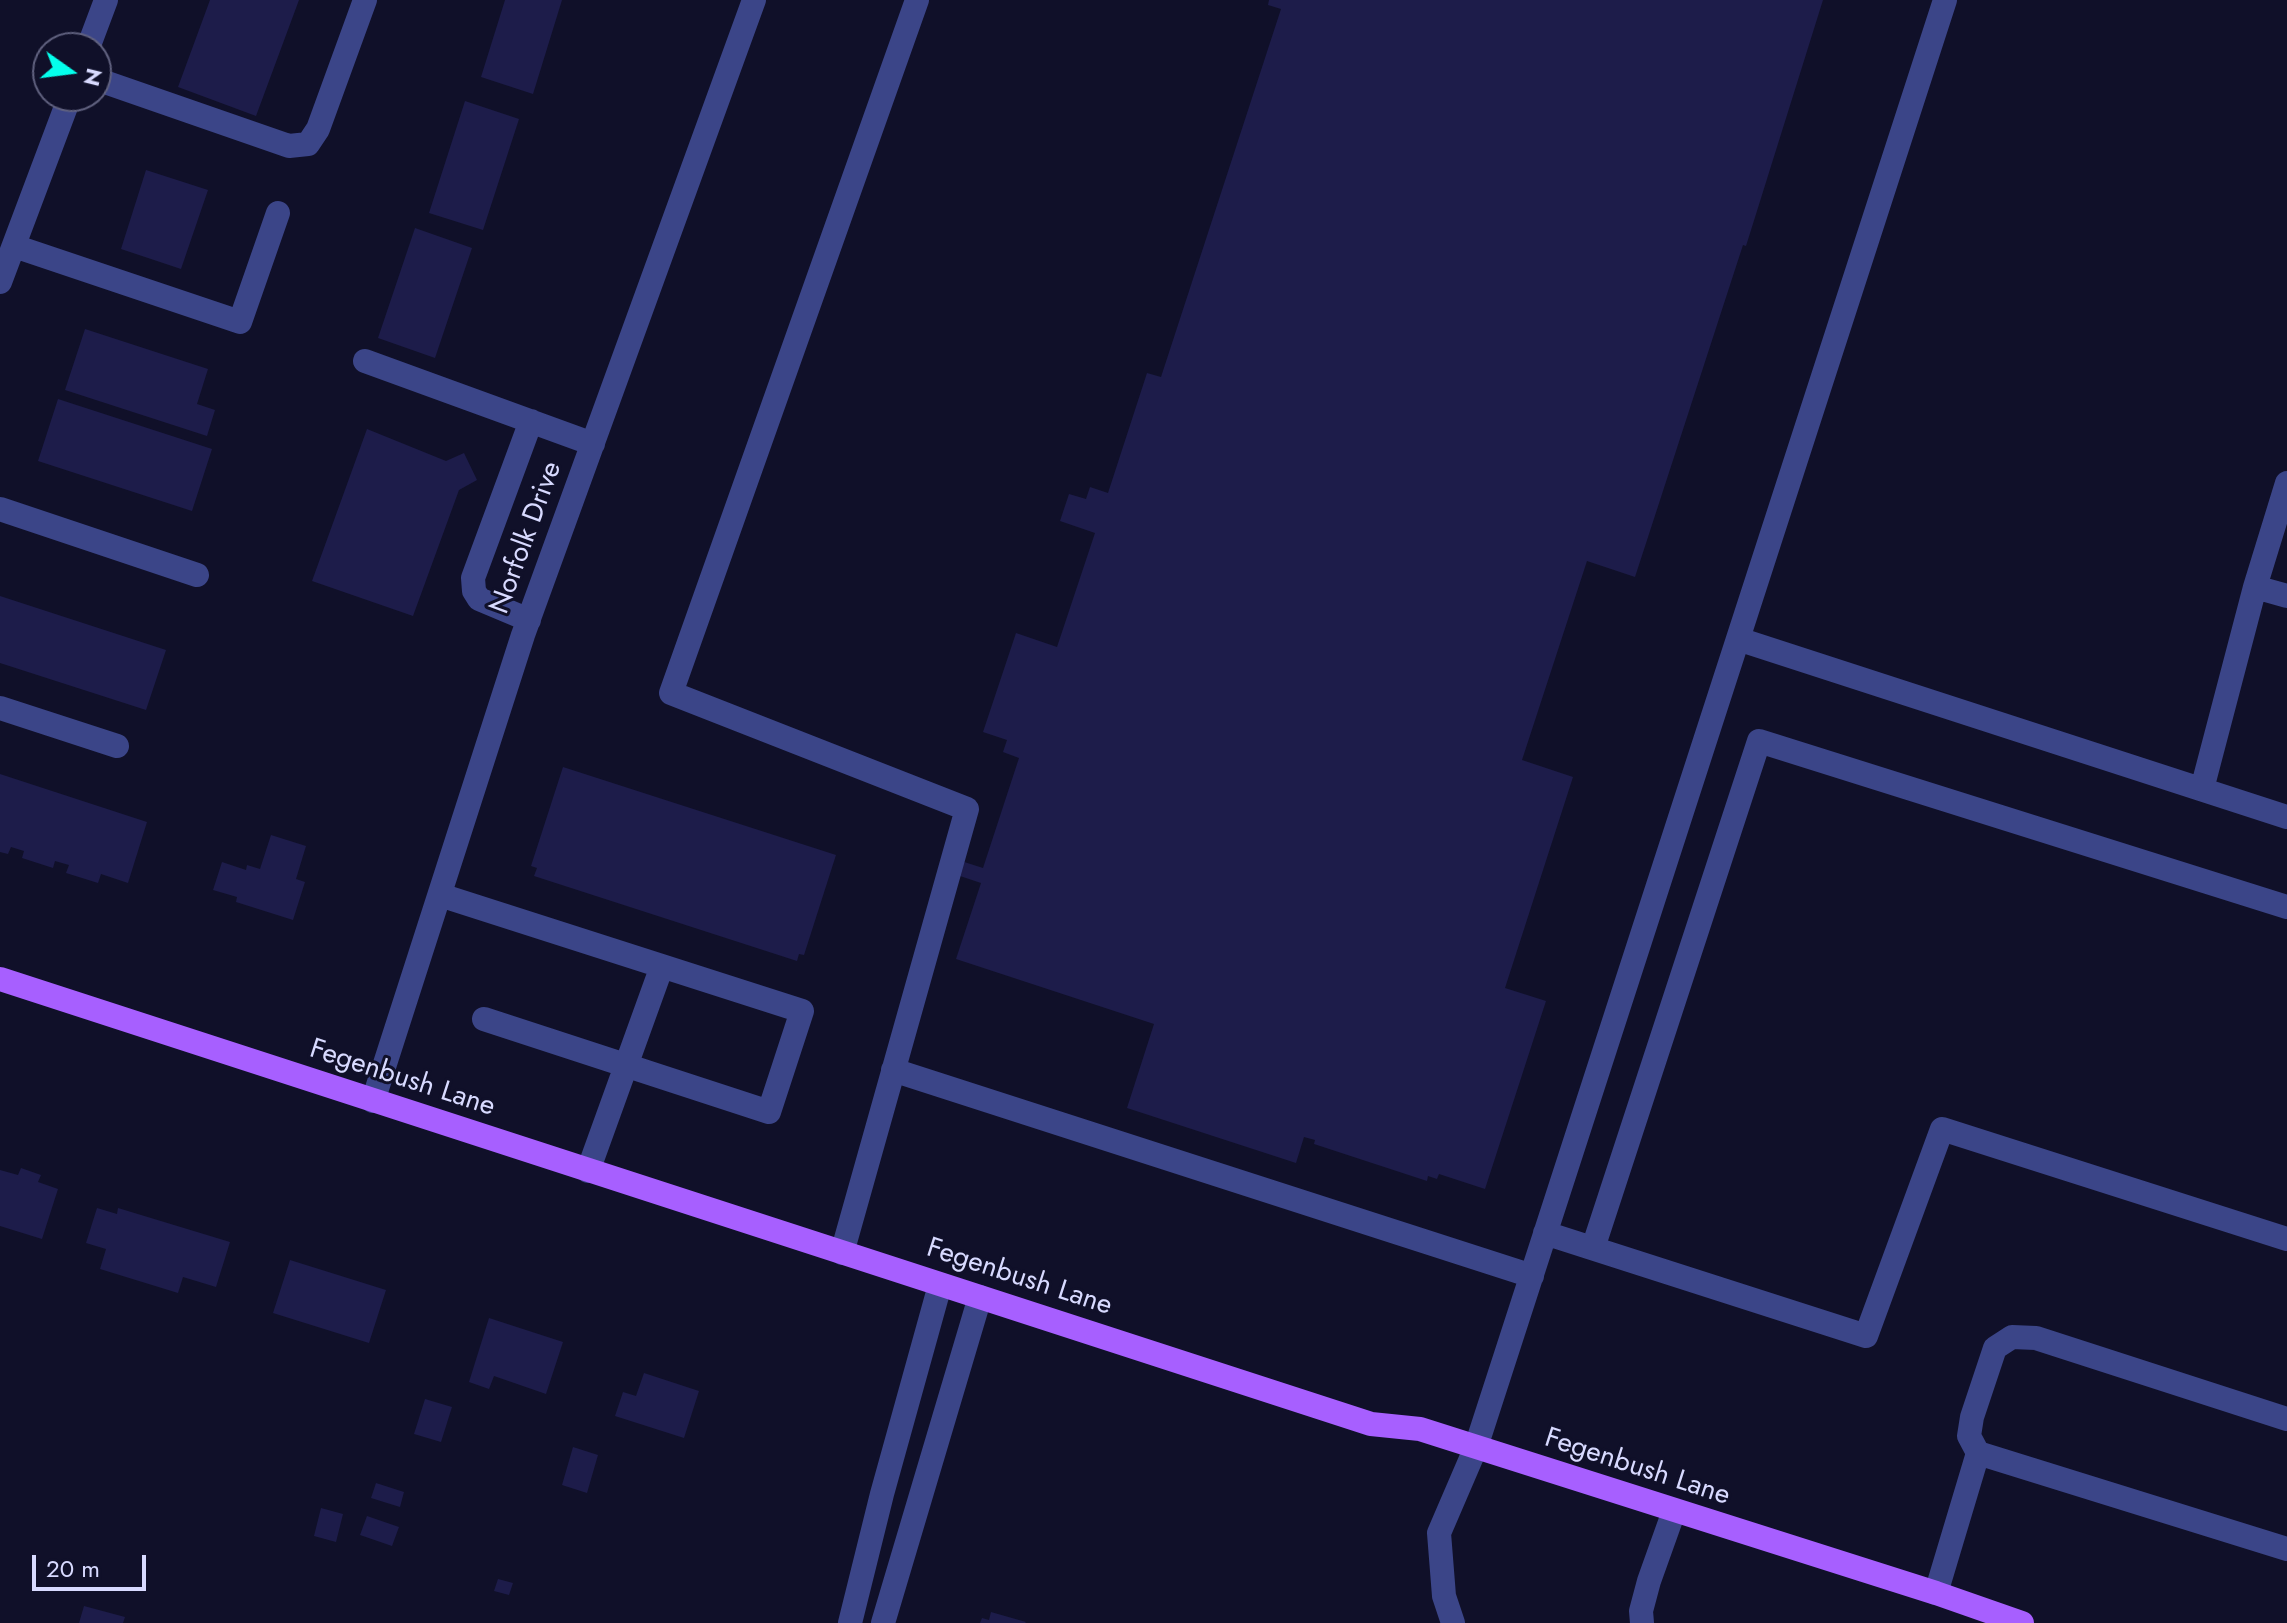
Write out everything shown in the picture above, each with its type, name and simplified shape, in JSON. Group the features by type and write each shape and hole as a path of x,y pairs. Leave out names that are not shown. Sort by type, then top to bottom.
{"main road":[{"name":"Fegenbush Lane","path":"0,979 1371,1424 1420,1429 2022,1623"}],"street":[{"path":"94,32 106,0"},
{"path":"112,85 289,146 308,144 318,129 365,0"},
{"name":"Norfolk Drive","path":"373,1101 529,620 754,0"},
{"path":"842,1253 967,809 671,693 917,0"},
{"path":"1453,1623 1444,1596 1439,1533 1476,1447 1945,0"},
{"path":"0,282 64,112"},
{"path":"14,246 240,322 278,213"},
{"path":"365,361 593,444"},
{"path":"529,620 479,599 474,591 473,578 531,421"},
{"path":"2202,789 2255,587 2287,483"},
{"path":"0,509 197,575"},
{"path":"2255,587 2287,596"},
{"path":"1738,639 2287,817"},
{"path":"0,708 117,746"},
{"path":"1593,1248 1759,741 2287,907"},
{"path":"440,895 802,1011 769,1112 484,1019"},
{"path":"588,1171 662,966"},
{"path":"893,1070 1532,1276"},
{"path":"1545,1233 1866,1336 1942,1129 2287,1239"},
{"path":"850,1623 940,1285"},
{"path":"883,1623 980,1297"},
{"path":"1936,1593 1978,1453 1969,1436 1972,1417 1995,1348 2012,1337 2036,1338 2287,1419"},
{"path":"1978,1453 2287,1549"},
{"path":"1642,1623 1641,1611 1649,1581 1674,1511"}],"building":[{"path":"210,0 299,0 256,116 178,87"},
{"path":"505,0 562,0 533,94 481,77"},
{"path":"1269,0 1823,0 1746,246 1743,245 1635,577 1587,561 1522,760 1573,777 1505,988 1546,1001 1485,1189 1439,1174 1437,1179 1428,1176 1427,1181 1314,1144 1315,1140 1304,1137 1296,1163 1127,1108 1154,1024 956,959 981,883 954,874 958,860 983,868 1019,758 1003,752 1007,740 983,732 1016,633 1057,647 1095,533 1060,521 1069,494 1086,499 1090,487 1108,493 1147,373 1161,377 1281,9 1268,5"},
{"path":"465,101 519,119 483,230 429,213"},
{"path":"146,170 208,190 181,269 121,249"},
{"path":"415,228 472,248 435,358 378,338"},
{"path":"85,329 208,369 197,404 215,410 207,436 65,390"},
{"path":"58,399 212,449 192,511 38,461"},
{"path":"367,429 446,461 464,453 477,480 459,490 413,616 312,581"},
{"path":"0,596 166,650 146,710 0,663"},
{"path":"563,767 836,855 804,955 799,954 797,961 534,876 537,868 531,866"},
{"path":"0,774 147,822 128,883 101,874 98,883 66,873 69,865 55,861 53,868 22,858 24,851 11,847 8,854 0,852"},
{"path":"271,835 306,846 296,879 305,882 293,920 236,902 237,897 213,890 222,862 246,870 247,865 260,869"},
{"path":"21,1168 41,1175 38,1182 58,1189 42,1239 0,1226 0,1170 18,1175"},
{"path":"97,1208 117,1214 118,1208 230,1242 216,1287 183,1277 178,1293 100,1269 106,1249 86,1243"},
{"path":"290,1260 386,1290 369,1343 273,1313"},
{"path":"489,1318 563,1342 546,1394 494,1376 489,1389 469,1382"},
{"path":"644,1373 699,1391 684,1438 615,1416 623,1392 636,1396"},
{"path":"425,1399 452,1407 441,1442 414,1434"},
{"path":"573,1447 598,1455 587,1493 562,1485"},
{"path":"376,1483 404,1492 400,1507 371,1498"},
{"path":"321,1508 343,1514 336,1542 314,1536"},
{"path":"367,1516 399,1527 392,1546 360,1535"},
{"path":"498,1579 513,1583 509,1595 494,1591"},
{"path":"84,1606 125,1617 123,1623 79,1623"},
{"path":"991,1612 1026,1622 980,1623 982,1618 989,1620"}]}
